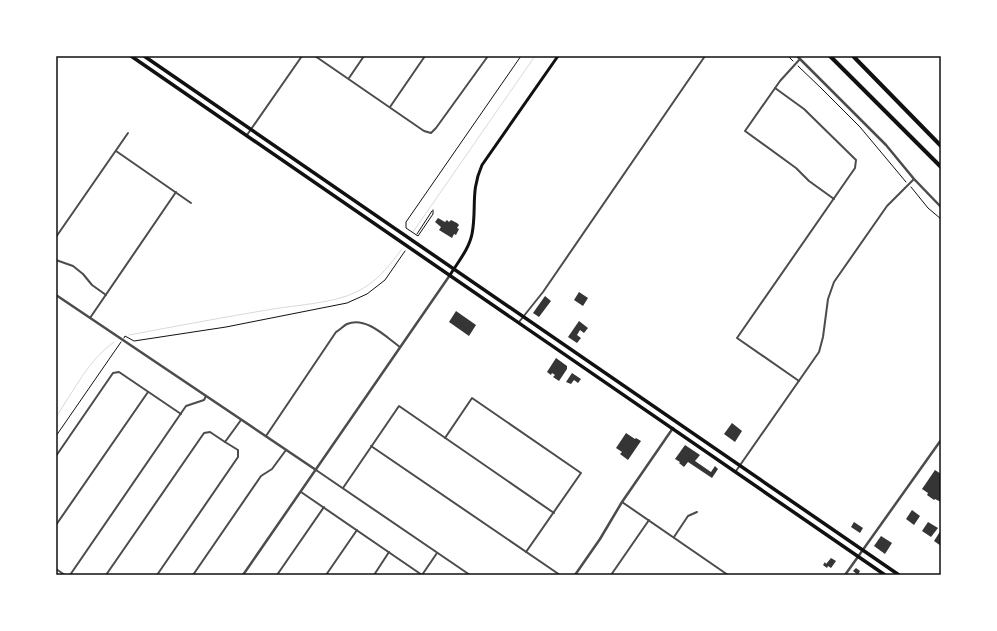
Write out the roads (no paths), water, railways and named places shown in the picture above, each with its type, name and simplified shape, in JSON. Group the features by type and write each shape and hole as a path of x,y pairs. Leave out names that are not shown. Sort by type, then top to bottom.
{"highway":[{"path":"830,56 941,167"},
{"path":"853,56 941,146"}],"main road":[{"path":"131,56 346,204 523,316 740,466 860,553 886,575"},
{"path":"144,56 350,198 519,322 673,428 860,553 899,575"},
{"path":"452,272 469,245 472,235 475,186 482,165 558,56"},
{"path":"346,204 350,198"},
{"path":"553,345 557,340"},
{"path":"673,428 677,422"}],"street":[{"path":"247,135 302,56"},
{"path":"315,56 424,131 431,133 488,56"},
{"path":"348,78 364,56"},
{"path":"390,107 425,56"},
{"path":"519,322 543,292 705,56"},
{"path":"797,56 886,145 914,179 941,208"},
{"path":"800,59 775,88 744,131 796,168 809,181 834,199"},
{"path":"775,88 804,109 856,160 855,168 737,338 799,381"},
{"path":"56,237 128,134"},
{"path":"116,151 191,203"},
{"path":"736,471 819,352 823,337 828,299 834,282 887,206 914,179"},
{"path":"90,318 176,192"},
{"path":"56,260 73,266 84,274 92,285 106,295"},
{"path":"243,575 452,272"},
{"path":"56,295 316,470 465,574 470,575"},
{"path":"266,436 336,332 347,324 358,322 369,325 400,347"},
{"path":"56,456 113,374 119,372 181,414"},
{"path":"56,525 148,392"},
{"path":"70,575 186,406 204,400 206,396"},
{"path":"445,438 472,398 581,473 526,552"},
{"path":"342,488 399,406 554,513"},
{"path":"225,442 241,419"},
{"path":"575,575 600,539 622,502 673,428"},
{"path":"106,575 204,433 210,432 238,450 238,457 157,575"},
{"path":"845,575 941,440"},
{"path":"372,446 560,575"},
{"path":"193,575 261,476 272,469 286,450"},
{"path":"301,491 422,575 437,553"},
{"path":"622,502 728,575"},
{"path":"277,575 324,507"},
{"path":"674,538 688,516 697,512"},
{"path":"611,575 649,520"},
{"path":"326,575 357,530"},
{"path":"374,575 389,552"},
{"path":"56,569 65,575"}],"waterway":[{"path":"413,232 535,56"},
{"path":"129,335 255,312 338,299 356,292 370,284 387,268 402,249"},
{"path":"56,417 89,367 97,357 114,342"}]}
